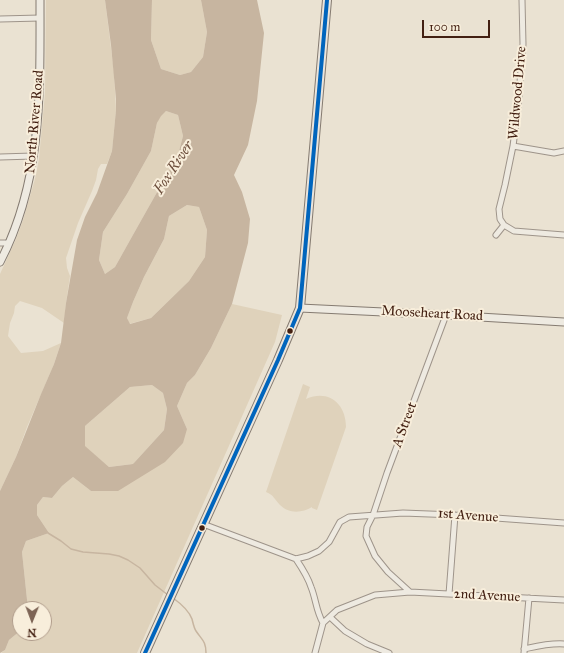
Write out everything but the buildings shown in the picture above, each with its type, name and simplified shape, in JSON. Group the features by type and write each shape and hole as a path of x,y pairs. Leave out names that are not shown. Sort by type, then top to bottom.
{"main road":[{"name":"North River Road","path":"0,262 24,203 31,173 40,70 40,0"},
{"path":"146,653 300,308 327,0"},
{"name":"Mooseheart Road","path":"300,308 564,322"}],"street":[{"name":"Wildwood Drive","path":"504,225 500,219 499,209 513,146 518,108 523,44 522,0"},
{"path":"0,19 40,18"},
{"path":"513,146 554,153 564,151"},
{"path":"0,157 33,156"},
{"path":"496,235 504,225 514,231 564,236"},
{"path":"0,243 9,243"},
{"name":"A Street","path":"410,592 388,572 375,556 366,536 367,527 373,515 387,473 446,315"},
{"name":"1st Avenue","path":"296,559 319,551 329,542 340,522 349,517 403,513 455,515 564,523"},
{"path":"449,594 455,515"},
{"path":"203,524 296,559 306,574 318,615 323,623"},
{"name":"2nd Avenue","path":"330,617 337,610 375,594 410,592 564,600"},
{"path":"529,598 524,651 538,646 564,644"},
{"path":"315,653 323,623 330,617 345,631 367,644 389,653"}],"shaded area":[{"path":"46,0 105,0 114,72 116,110 112,151 107,164 101,164 98,169 96,180 78,223 66,258 70,276 64,323 42,308 20,301 15,306 8,336 21,353 43,351 61,343 16,457 0,491 0,274 23,220 35,179 39,159 45,93"},
{"path":"152,0 201,0 207,32 203,57 191,72 180,75 161,69 151,40"},
{"path":"166,111 178,115 183,136 178,155 115,267 105,274 99,260 103,232 127,194 151,151 157,123 160,116"},
{"path":"187,205 199,207 207,230 205,257 189,281 151,318 129,324 127,318 144,277 164,239 169,216"},
{"path":"232,304 282,315 275,342 137,653 1,653 5,650 9,640 12,638 12,641 52,641 52,601 27,601 22,552 26,541 49,533 37,515 37,505 43,497 52,498 62,486 73,477 91,491 187,429 177,406 187,383 195,375 211,348"},
{"path":"303,384 310,387 306,399 314,396 328,397 339,405 343,411 346,427 317,510 312,507 296,512 284,508 269,493 266,492"},
{"path":"152,385 163,393 167,409 164,430 133,464 109,467 84,446 85,426 130,387"}],"water":[{"name":"Fox River","path":"105,0 152,0 151,40 161,69 180,75 191,72 203,57 207,32 201,0 257,0 264,33 257,101 248,145 234,175 242,192 250,219 248,243 232,304 211,348 195,375 187,383 177,406 187,429 183,443 165,462 118,491 91,491 73,477 62,486 52,498 43,497 37,505 37,515 49,533 26,541 22,552 27,601 12,601 12,638 9,640 5,650 0,653 0,491 16,457 61,343 77,240 85,217 97,193 112,151 116,99","holes":["166,111 178,115 183,136 178,155 115,267 105,274 99,260 103,232 127,194 151,151 157,123 161,116","187,205 199,207 207,230 205,257 189,281 151,318 130,324 127,318 144,277 164,239 169,216","152,385 163,393 167,409 164,430 133,464 109,467 85,446 85,426 130,387"]}],"waterway":[{"path":"48,533 71,549 83,552 109,554 128,560 140,568 155,585 168,595"},
{"path":"173,598 184,607 191,616 195,630 204,643 206,653"}],"transit line":[{"path":"145,653 278,360 300,308 327,0"}]}
